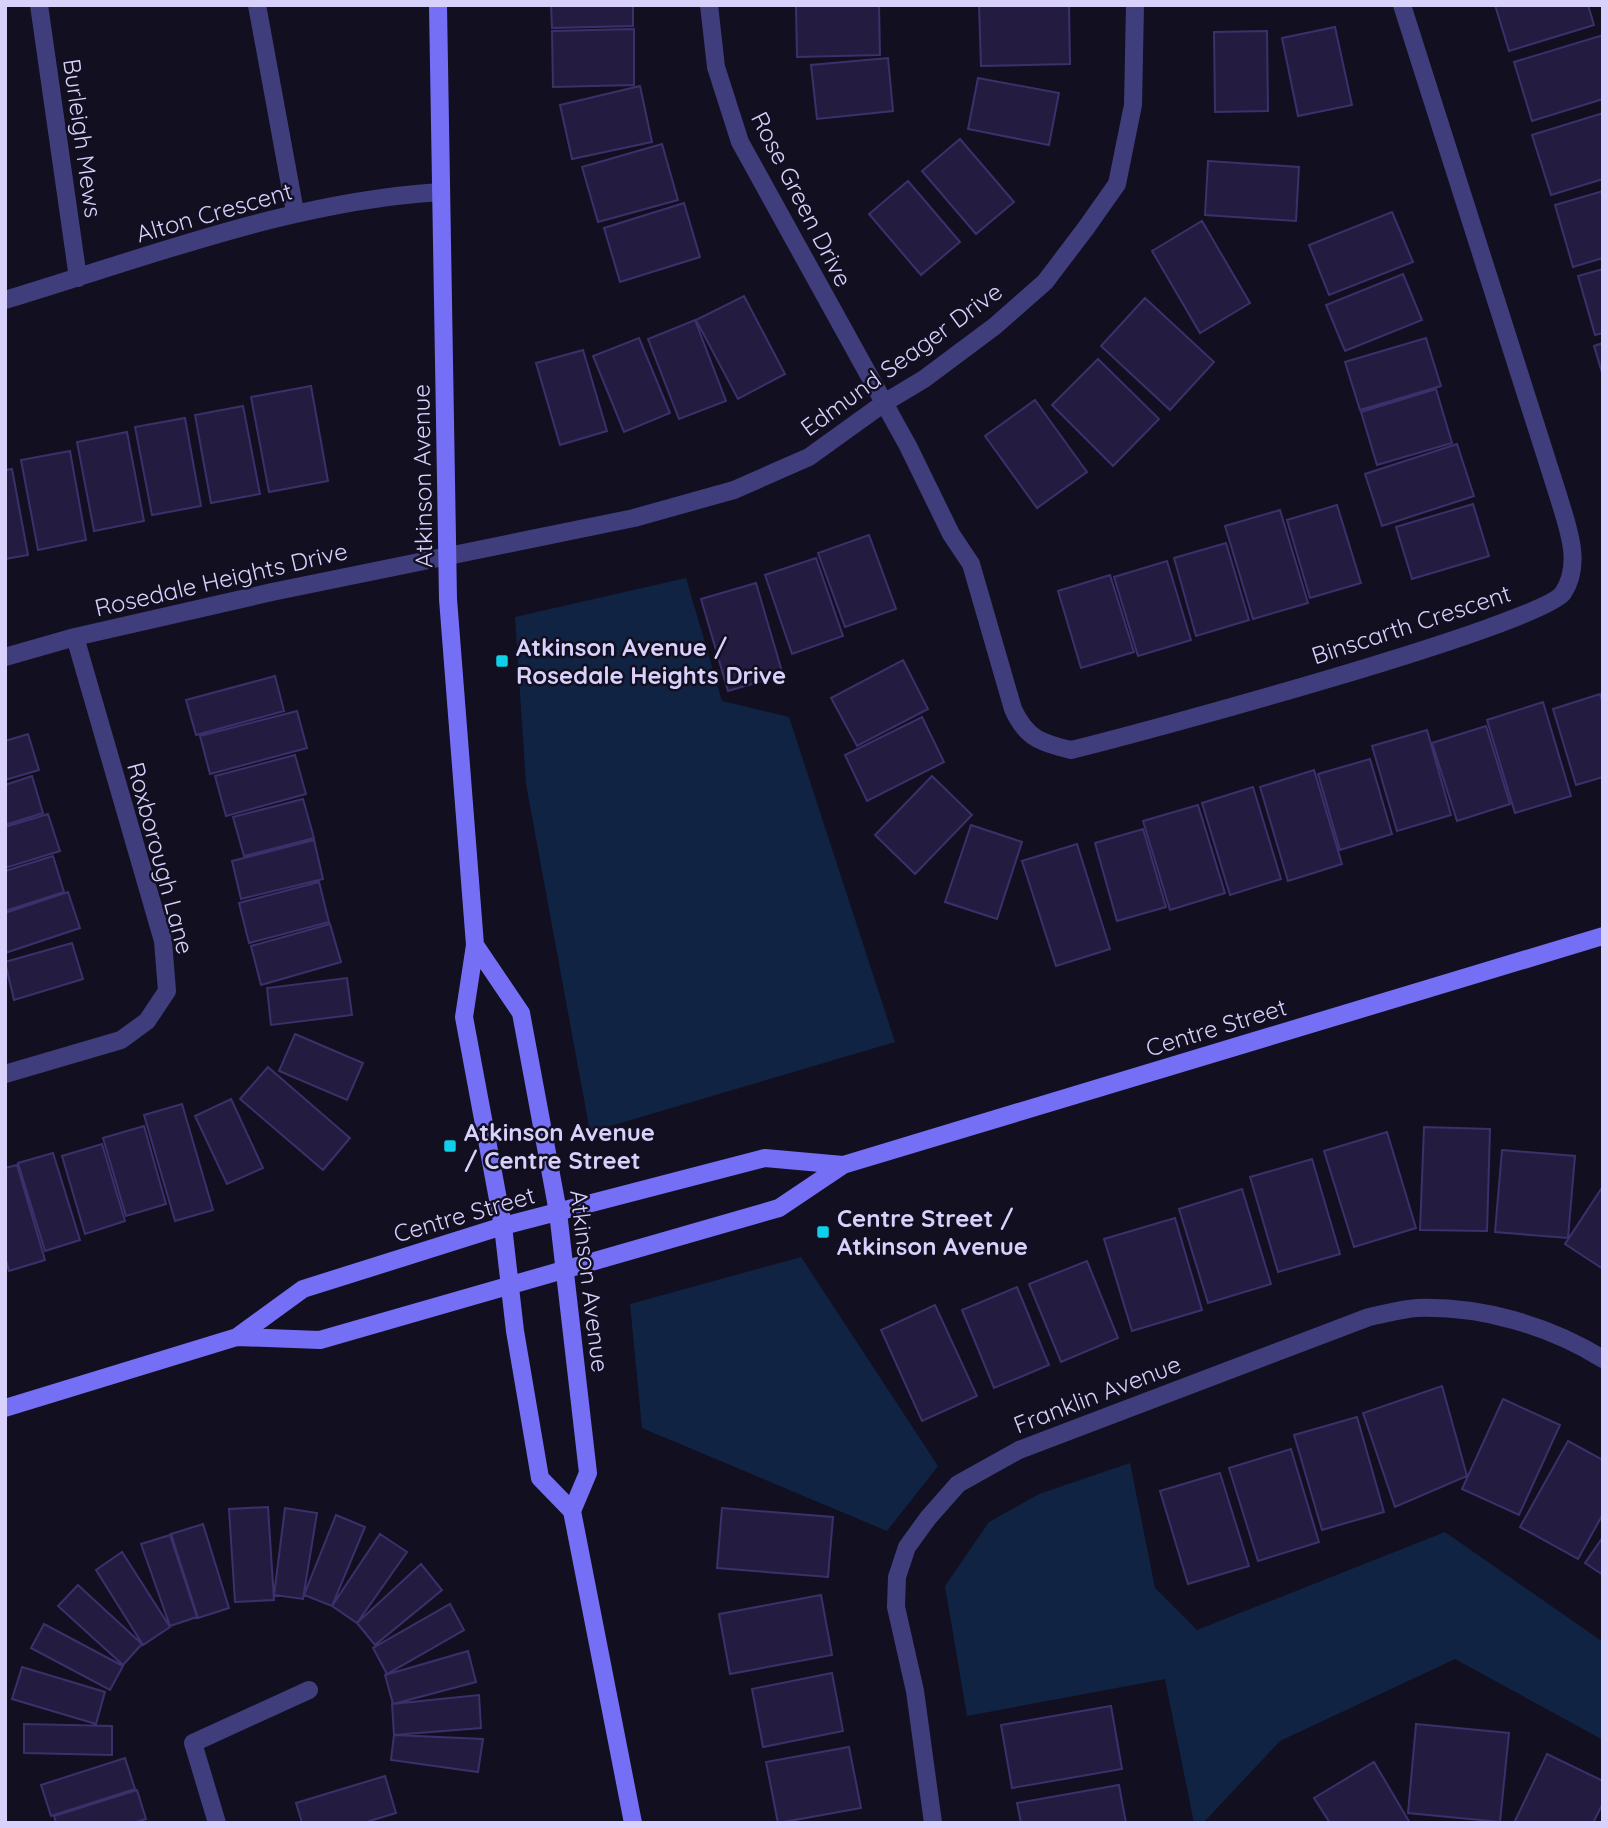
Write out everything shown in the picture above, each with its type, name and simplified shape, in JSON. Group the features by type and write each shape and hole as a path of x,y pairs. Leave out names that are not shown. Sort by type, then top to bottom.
{"street":[{"name":"Burleigh Mews","path":"40,5 78,278"},
{"path":"257,5 295,212"},
{"name":"Atkinson Avenue","path":"438,5 449,607 475,945 464,1017 503,1226 540,1478 572,1511 588,1473 558,1212 521,1013 475,945"},
{"name":"Rose Green Drive","path":"709,5 716,67 740,142 884,403"},
{"name":"Edmund Seager Drive","path":"449,555 634,518 734,490 809,457 884,403 924,380 995,326 1045,282 1117,184 1133,105 1135,5"},
{"name":"Binscarth Crescent","path":"884,403 951,534 971,564 1017,719 1022,729 1046,744 1071,750 1111,741 1461,638 1536,610 1561,595 1572,575 1572,546 1402,5"},
{"name":"Alton Crescent","path":"5,300 295,212 385,195 441,192"},
{"name":"Rosedale Heights Drive","path":"5,657 75,637 449,555"},
{"name":"Roxborough Lane","path":"5,1074 121,1040 147,1021 167,991 163,942 75,637"},
{"name":"Centre Street","path":"237,1337 320,1340 779,1208 843,1165 1603,936"},
{"name":"Centre Street","path":"5,1408 237,1337 303,1289 503,1226 765,1158 843,1165"},
{"name":"Franklin Avenue","path":"933,1823 915,1691 896,1607 897,1577 907,1547 958,1484 1018,1450 1369,1317 1414,1308 1464,1309 1513,1320 1582,1346 1603,1359"},
{"path":"572,1511 633,1823"},
{"path":"217,1823 193,1742 309,1690"}],"water":[{"path":"686,578 722,701 789,717 895,1042 590,1132 526,784 515,617"},
{"path":"801,1257 938,1466 887,1531 642,1428 630,1304"},
{"path":"1130,1463 1155,1588 1197,1630 1445,1532 1603,1642 1603,1740 1455,1659 1280,1741 1203,1823 1194,1823 1165,1679 967,1716 945,1586 989,1522 1039,1494"}],"building":[{"path":"551,5 633,5 633,26 552,28"},
{"path":"796,5 879,5 880,55 797,57"},
{"path":"979,5 1069,5 1070,64 981,66"},
{"path":"1495,5 1588,5 1594,25 1509,51"},
{"path":"1335,27 1352,105 1298,116 1282,38"},
{"path":"634,29 634,85 553,87 552,31"},
{"path":"1267,31 1268,111 1215,112 1214,32"},
{"path":"1603,35 1603,99 1532,121 1514,62"},
{"path":"888,58 893,111 817,119 811,65"},
{"path":"978,78 1059,93 1049,145 968,129"},
{"path":"640,86 652,142 572,159 560,105"},
{"path":"1603,113 1603,179 1551,195 1532,135"},
{"path":"960,139 1014,202 976,234 922,171"},
{"path":"662,144 678,200 598,222 582,167"},
{"path":"1208,161 1299,167 1296,221 1205,215"},
{"path":"908,181 960,242 921,275 869,214"},
{"path":"1603,191 1603,258 1573,267 1555,205"},
{"path":"684,203 700,257 620,282 604,228"},
{"path":"1392,212 1413,262 1329,295 1309,245"},
{"path":"1202,221 1250,303 1200,333 1152,251"},
{"path":"1603,269 1603,333 1595,335 1578,276"},
{"path":"1403,274 1422,320 1345,351 1326,305"},
{"path":"744,296 785,374 738,399 696,320"},
{"path":"1145,298 1214,362 1170,410 1101,346"},
{"path":"695,320 726,401 679,419 648,339"},
{"path":"639,338 670,413 624,432 593,356"},
{"path":"1426,338 1441,386 1360,410 1345,362"},
{"path":"1603,343 1603,376 1594,346"},
{"path":"583,350 607,431 560,445 536,363"},
{"path":"1098,359 1159,419 1113,466 1052,405"},
{"path":"311,386 328,481 269,492 251,397"},
{"path":"1436,389 1452,443 1377,465 1361,412"},
{"path":"1035,400 1087,472 1037,508 985,436"},
{"path":"243,406 260,494 211,503 195,415"},
{"path":"185,418 201,506 152,515 135,427"},
{"path":"127,432 144,521 94,531 77,442"},
{"path":"1457,444 1474,496 1382,526 1365,474"},
{"path":"70,451 86,540 38,550 21,460"},
{"path":"12,469 28,555 5,559 5,470"},
{"path":"1473,504 1489,556 1412,579 1396,527"},
{"path":"1337,505 1361,583 1310,598 1287,520"},
{"path":"1280,510 1308,603 1253,619 1225,526"},
{"path":"869,535 896,609 845,627 818,553"},
{"path":"1226,543 1249,620 1196,636 1174,558"},
{"path":"816,558 843,636 792,654 765,575"},
{"path":"1167,561 1191,640 1138,656 1114,577"},
{"path":"1110,575 1134,652 1081,668 1058,591"},
{"path":"756,583 783,675 728,691 701,599"},
{"path":"903,660 928,709 857,746 831,698"},
{"path":"275,676 284,711 196,735 186,700"},
{"path":"1600,694 1603,704 1603,777 1576,785 1553,709"},
{"path":"1543,702 1571,796 1515,813 1487,720"},
{"path":"297,711 307,748 210,774 200,736"},
{"path":"922,717 944,762 867,801 845,755"},
{"path":"1486,726 1510,804 1457,821 1432,743"},
{"path":"1427,730 1451,815 1397,831 1372,746"},
{"path":"28,734 39,770 5,780 5,741"},
{"path":"295,755 306,794 226,816 215,776"},
{"path":"1370,759 1392,834 1340,850 1318,774"},
{"path":"1314,770 1342,864 1288,881 1260,787"},
{"path":"32,776 43,813 5,825 5,785"},
{"path":"932,776 972,815 915,874 875,835"},
{"path":"1253,787 1281,879 1230,895 1202,803"},
{"path":"303,799 314,838 244,856 233,817"},
{"path":"1198,805 1225,893 1170,910 1143,821"},
{"path":"48,814 60,851 5,868 5,827"},
{"path":"971,825 1022,842 997,919 945,902"},
{"path":"1143,829 1166,907 1117,921 1095,843"},
{"path":"314,840 323,879 241,899 232,861"},
{"path":"1077,844 1110,949 1056,966 1022,861"},
{"path":"53,856 64,892 5,911 5,871"},
{"path":"319,882 329,922 249,943 239,903"},
{"path":"68,892 80,928 5,953 5,913"},
{"path":"330,924 341,962 261,985 251,946"},
{"path":"72,943 83,979 14,1000 5,962"},
{"path":"347,978 352,1015 271,1025 267,988"},
{"path":"295,1034 363,1063 347,1100 279,1071"},
{"path":"268,1067 350,1138 323,1170 240,1099"},
{"path":"231,1099 263,1168 227,1184 195,1116"},
{"path":"182,1104 213,1210 175,1221 144,1115"},
{"path":"144,1126 166,1204 126,1216 103,1138"},
{"path":"1424,1127 1490,1129 1487,1231 1420,1230"},
{"path":"1387,1132 1416,1228 1354,1247 1324,1151"},
{"path":"102,1144 125,1221 85,1234 62,1156"},
{"path":"1502,1150 1575,1156 1568,1238 1495,1232"},
{"path":"53,1153 80,1240 45,1251 18,1163"},
{"path":"1312,1159 1340,1254 1278,1272 1250,1177"},
{"path":"17,1165 45,1260 9,1271 5,1257 5,1168"},
{"path":"1603,1186 1603,1269 1565,1244"},
{"path":"1242,1189 1271,1284 1208,1303 1179,1209"},
{"path":"1175,1218 1202,1310 1132,1331 1104,1239"},
{"path":"1087,1261 1118,1338 1061,1362 1029,1284"},
{"path":"1017,1287 1049,1365 994,1388 962,1310"},
{"path":"935,1305 977,1396 922,1421 881,1330"},
{"path":"1442,1386 1467,1476 1395,1507 1363,1413"},
{"path":"1503,1399 1560,1425 1519,1515 1462,1489"},
{"path":"1357,1417 1384,1512 1322,1530 1294,1435"},
{"path":"1568,1441 1603,1460 1603,1514 1578,1559 1520,1527"},
{"path":"1291,1449 1319,1542 1258,1561 1229,1468"},
{"path":"1220,1473 1249,1566 1188,1584 1160,1491"},
{"path":"268,1507 274,1600 235,1602 229,1509"},
{"path":"285,1508 317,1513 303,1599 274,1595"},
{"path":"722,1508 833,1517 828,1577 717,1568"},
{"path":"336,1515 365,1527 332,1606 304,1595"},
{"path":"203,1524 229,1608 198,1618 171,1534"},
{"path":"380,1534 407,1552 357,1623 332,1606"},
{"path":"170,1535 197,1617 170,1626 141,1544"},
{"path":"1603,1537 1603,1575 1585,1563"},
{"path":"122,1552 170,1627 143,1645 96,1570"},
{"path":"421,1564 442,1590 375,1645 357,1623"},
{"path":"78,1585 142,1644 123,1665 58,1606"},
{"path":"821,1595 832,1655 730,1674 719,1614"},
{"path":"450,1604 464,1630 387,1674 373,1648"},
{"path":"44,1624 123,1666 110,1690 31,1648"},
{"path":"468,1651 476,1682 393,1704 385,1675"},
{"path":"22,1667 105,1692 96,1724 12,1699"},
{"path":"832,1673 843,1731 763,1747 752,1689"},
{"path":"479,1695 481,1728 394,1735 392,1704"},
{"path":"1111,1706 1122,1769 1012,1788 1001,1725"},
{"path":"24,1724 112,1726 112,1755 24,1753"},
{"path":"1416,1724 1509,1733 1500,1822 1408,1813"},
{"path":"394,1735 483,1739 478,1772 391,1760"},
{"path":"849,1747 861,1808 778,1823 766,1762"},
{"path":"1547,1754 1603,1781 1603,1803 1593,1823 1514,1823"},
{"path":"125,1758 135,1789 51,1816 41,1785"},
{"path":"1374,1762 1410,1823 1330,1823 1314,1798"},
{"path":"385,1776 396,1813 363,1823 302,1823 296,1803"},
{"path":"1119,1785 1126,1823 1021,1823 1017,1803"},
{"path":"137,1790 146,1819 133,1823 56,1823 54,1816"}],"place":[{"name":"Atkinson Avenue / Rosedale Heights Drive","path":"502,661"},
{"name":"Atkinson Avenue / Centre Street","path":"450,1146"},
{"name":"Centre Street / Atkinson Avenue","path":"823,1232"}]}
